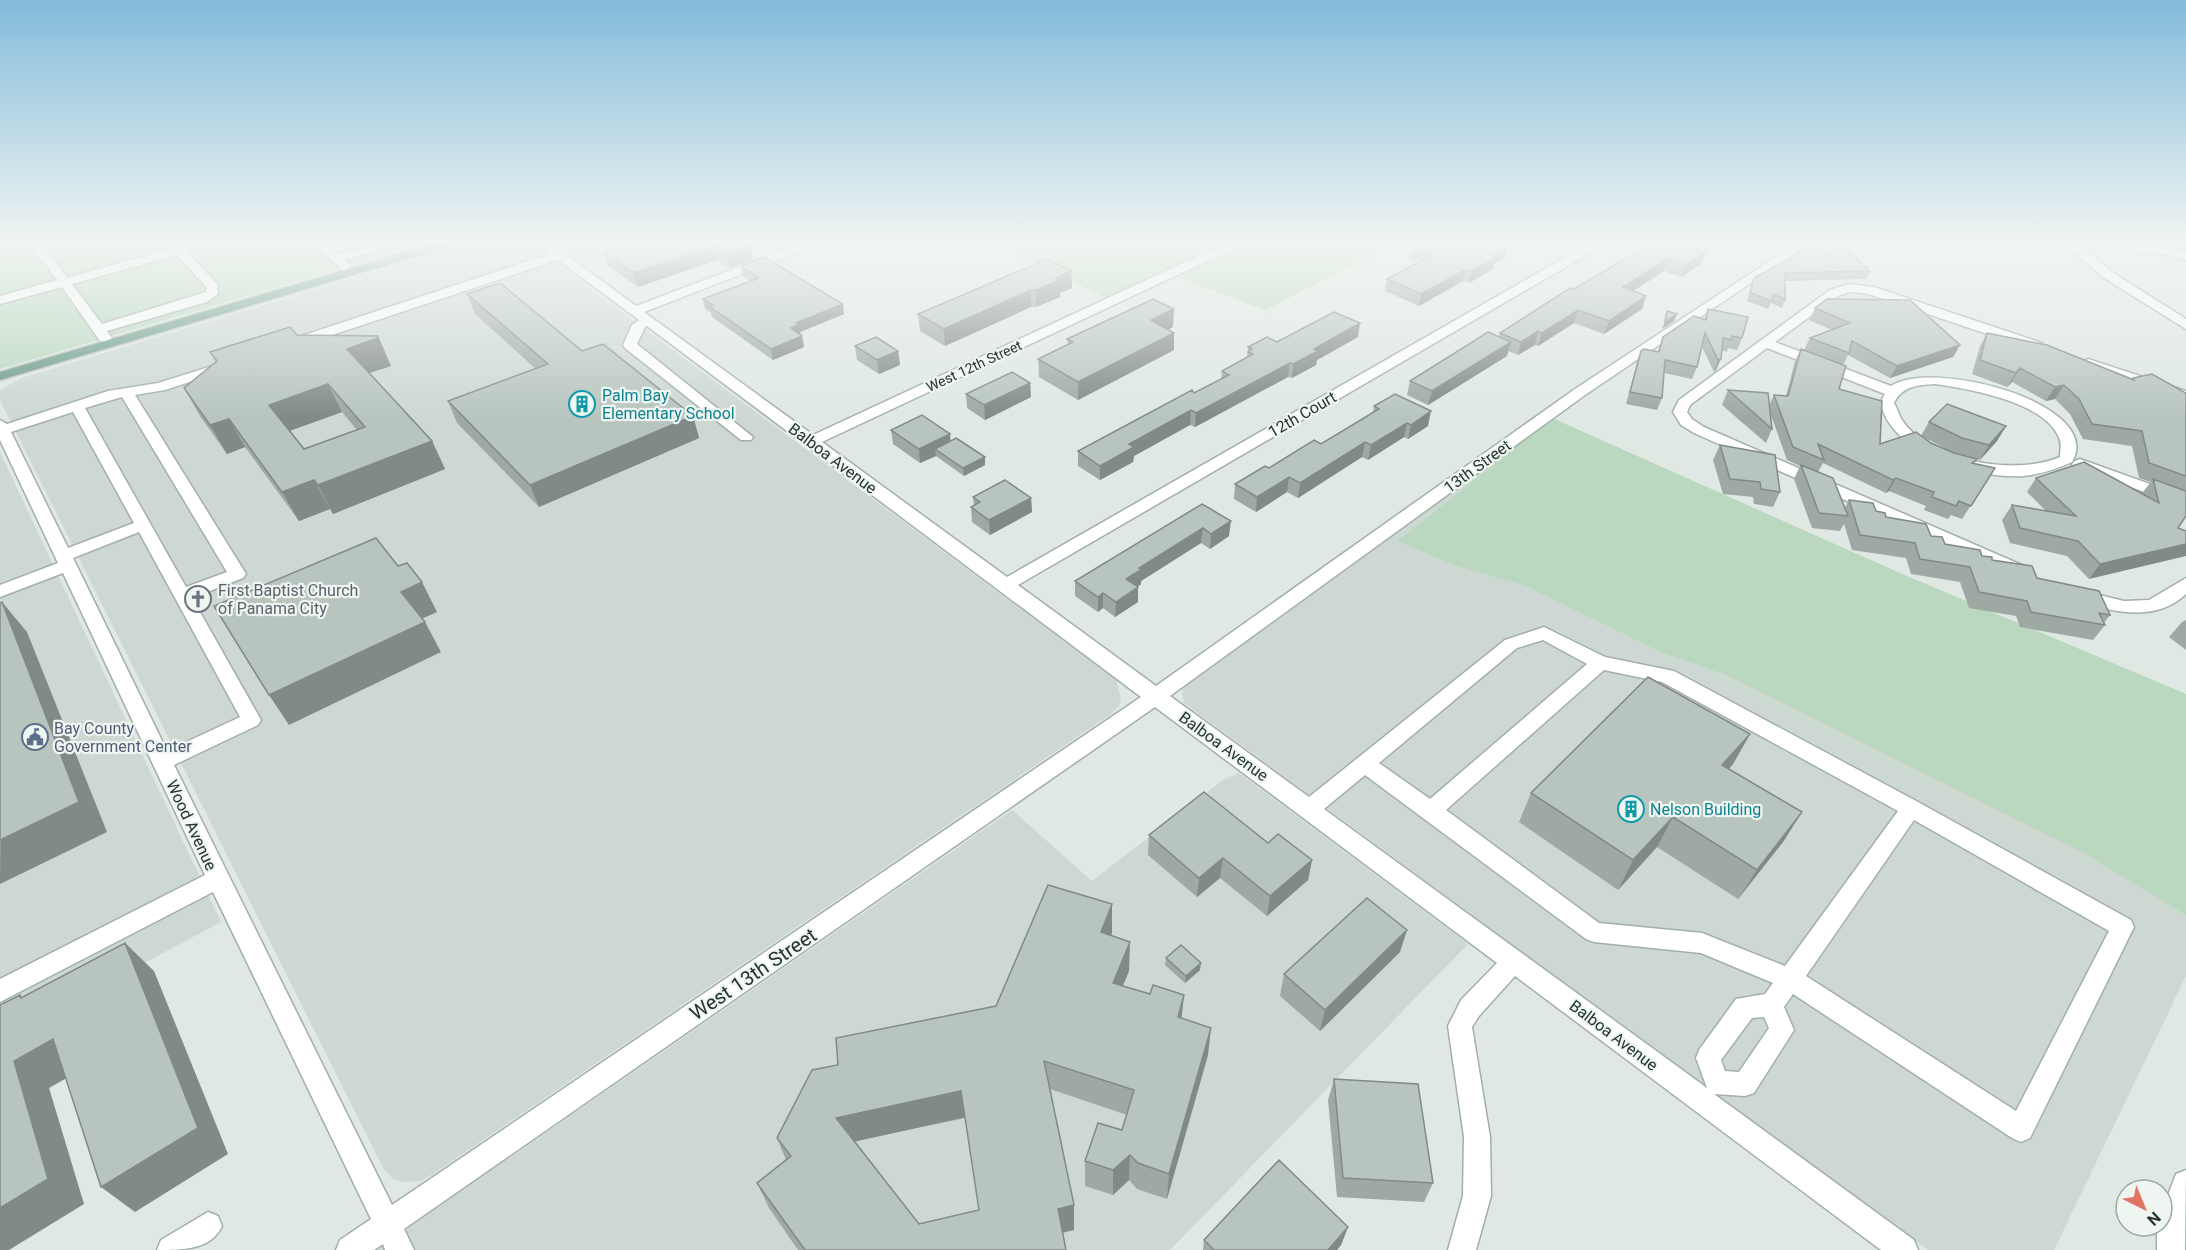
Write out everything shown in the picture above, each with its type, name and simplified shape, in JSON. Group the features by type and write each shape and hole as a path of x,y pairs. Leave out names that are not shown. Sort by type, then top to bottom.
{"main road":[{"path":"0,376 250,301"}],"street":[{"path":"80,301 109,344"},
{"path":"99,329 196,301"},
{"path":"283,346 419,301"},
{"name":"Balboa Avenue","path":"622,301 1514,960 1709,1091 1904,1250"},
{"path":"675,301 641,316 630,345 746,437"},
{"name":"West 12th Street","path":"810,442 1110,301"},
{"name":"12th Court","path":"1005,585 1497,301"},
{"name":"13th Street","path":"1155,696 1580,392 1716,301"},
{"path":"1822,301 1684,403 1680,412 1686,422 2030,575"},
{"path":"1905,301 2050,350"},
{"path":"2149,301 2186,325"},
{"path":"1765,343 1893,392"},
{"path":"2073,358 2186,396"},
{"path":"1,427 126,392 160,387 239,361"},
{"path":"1935,380 1977,386 2004,394 2039,410 2057,423 2068,440 2067,459 2052,468 2012,471 1981,467 1950,458 1922,445 1898,426 1887,403 1893,392 1912,382 1935,380"},
{"path":"126,392 237,573 182,595"},
{"path":"77,406 250,720 162,762"},
{"name":"Wood Avenue","path":"1,427 218,879 400,1250"},
{"path":"2067,459 2186,502"},
{"path":"0,591 143,525"},
{"path":"2069,592 2120,605 2149,607 2167,602 2186,584"},
{"path":"1310,808 1363,763 1511,644 1544,633 1600,663 1667,676 1911,808 2123,927 2021,1129 1790,979 1702,943 1594,932 1363,763"},
{"path":"1431,811 1600,663"},
{"name":"West 13th Street","path":"350,1250 1155,696"},
{"path":"1771,1005 1782,1030 1745,1084 1709,1091 1708,1058 1745,1007 1771,1005 1911,808"},
{"path":"0,991 218,879"},
{"path":"1462,1250 1477,1196 1477,1137 1460,1026 1470,1008 1514,960"},
{"path":"2171,1250 2171,1223 2186,1184"},
{"path":"171,1250 208,1226"}],"shaded area":[{"path":"275,301 607,301 1116,680 1121,699 1119,706 1111,714 433,1174 420,1181 404,1182 393,1179 383,1168 0,400 0,390 21,378"},
{"path":"1552,418 2186,705 2186,976 2054,1250 1928,1250 1184,703 1182,693 1184,685"},
{"path":"0,452 221,922 0,1040"},
{"path":"1239,773 1468,944 1170,1250 377,1250 1012,810 1092,881 1223,780"}],"green space":[{"path":"0,301 229,301 0,369"},
{"path":"1242,301 1282,301 1265,310"},
{"path":"1552,418 1900,573 2186,694 2186,915 2084,853 1724,674 1663,653 1526,586 1454,565 1398,541"}],"building":[{"name":"Palm Bay Elementary School","path":"475,301 522,301 582,351 603,344 693,416 530,485 448,401 548,364"},
{"path":"707,301 839,301 843,304 796,323 799,325 791,328 802,336 771,349 710,307 713,305"},
{"path":"948,301 1006,301 944,329 918,314"},
{"path":"1148,301 1158,301 1174,309 1151,320 1174,333 1078,382 1038,359 1073,342 1067,339"},
{"path":"1549,301 1638,301 1609,321 1578,310 1542,333 1538,331 1521,342 1500,333"},
{"path":"1824,301 1911,301 1960,345 1897,366 1852,341 1849,353 1810,338 1850,323 1815,308"},
{"path":"1708,309 1748,317 1742,338 1732,336 1731,340 1723,338 1721,359 1718,360 1705,333 1697,367 1665,360 1662,398 1630,392 1641,351 1644,349 1659,352 1663,337 1694,316 1706,320"},
{"path":"1667,311 1677,314 1665,322"},
{"path":"1334,312 1360,323 1314,349 1318,351 1293,364 1290,363 1196,413 1191,410 1129,444 1134,447 1100,466 1078,451 1192,390 1194,393 1229,375 1222,371 1253,354 1248,352 1252,349 1248,347 1267,337 1277,342"},
{"path":"290,327 297,335 378,336 378,338 347,349 432,441 318,485 314,480 282,492 229,419 210,425 184,388 217,361 210,352","holes":["328,384 365,427 304,449 269,405"]},
{"path":"1488,332 1511,342 1432,391 1410,381"},
{"path":"1987,333 2047,345 2134,380 2133,378 2152,374 2186,393 2186,476 2149,463 2142,431 2092,424 2079,399 2064,385 2055,387 2020,368 2016,373 1980,360"},
{"path":"876,337 898,351 877,360 855,346"},
{"path":"1801,349 1846,366 1839,389 1882,401 1880,444 1916,432 1931,443 1954,453 1977,459 1972,463 1995,468 1971,506 1959,501 1956,506 1932,497 1934,492 1896,478 1893,480 1818,444 1824,460 1793,447 1774,395 1788,396"},
{"path":"1012,372 1030,383 984,405 966,394"},
{"path":"1728,390 1768,393 1772,429"},
{"path":"1395,394 1431,411 1411,425 1407,423 1371,445 1365,442 1300,483 1289,477 1257,497 1235,484 1265,466 1269,468 1314,440 1321,444 1379,409 1374,406"},
{"path":"1947,404 2006,426 1989,445 1962,438 1929,422"},
{"path":"922,415 950,434 919,449 891,430"},
{"path":"956,438 985,457 963,468 935,449"},
{"path":"1720,445 1775,455 1780,492 1761,489 1760,482 1730,479"},
{"path":"2084,462 2159,503 2153,479 2186,491 2186,516 2178,528 2186,531 2186,544 2100,564 2078,541 2020,528 2012,505 2076,516 2036,478"},
{"path":"1801,465 1833,478 1848,516 1819,513"},
{"path":"1005,480 1031,498 989,520 971,507 980,502 973,497"},
{"path":"1849,500 1873,503 1876,511 1885,513 1886,517 1926,524 1931,536 1942,537 1945,544 1980,550 1982,556 1992,557 1992,560 2032,566 2037,578 2099,591 2110,615 2099,613 2105,625 2031,612 2027,601 1979,592 1970,567 1920,559 1915,543 1860,535"},
{"path":"1202,504 1231,521 1211,534 1203,528 1139,568 1142,569 1126,579 1138,587 1116,602 1103,593 1098,597 1075,581"},
{"path":"376,538 398,566 407,563 422,582 401,592 425,622 269,695 214,606"},
{"path":"2,602 79,802 0,840 0,603"},
{"name":"Nelson Building","path":"1648,677 1750,734 1722,765 1802,812 1757,870 1673,817 1633,860 1531,793"},
{"path":"1204,792 1268,843 1278,834 1312,860 1270,896 1223,858 1199,878 1149,835"},
{"path":"1048,885 1112,904 1101,932 1130,942 1113,983 1150,994 1153,985 1184,995 1178,1017 1211,1028 1169,1174 1138,1163 1130,1155 1113,1170 1085,1161 1098,1123 1122,1130 1134,1090 1044,1061 1074,1205 1058,1209 1066,1250 805,1250 757,1183 791,1156 777,1138 812,1070 838,1065 836,1038 996,1006","holes":["961,1091 979,1210 919,1224 836,1118"]},
{"path":"1367,898 1407,930 1325,1010 1284,974"},
{"path":"125,943 198,1128 101,1187 53,1039 14,1061 48,1179 0,1208 0,1005 20,995 21,998"},
{"path":"1181,945 1201,963 1186,976 1166,958"},
{"path":"1334,1079 1418,1084 1433,1183 1343,1178"},
{"path":"1279,1160 1348,1227 1328,1250 1214,1250 1204,1240"}],"place":[{"name":"Palm Bay Elementary School","path":"582,404"},
{"name":"First Baptist Church of Panama City","path":"198,599"},
{"name":"Bay County Government Center","path":"35,737"},
{"name":"Nelson Building","path":"1631,809"}]}
